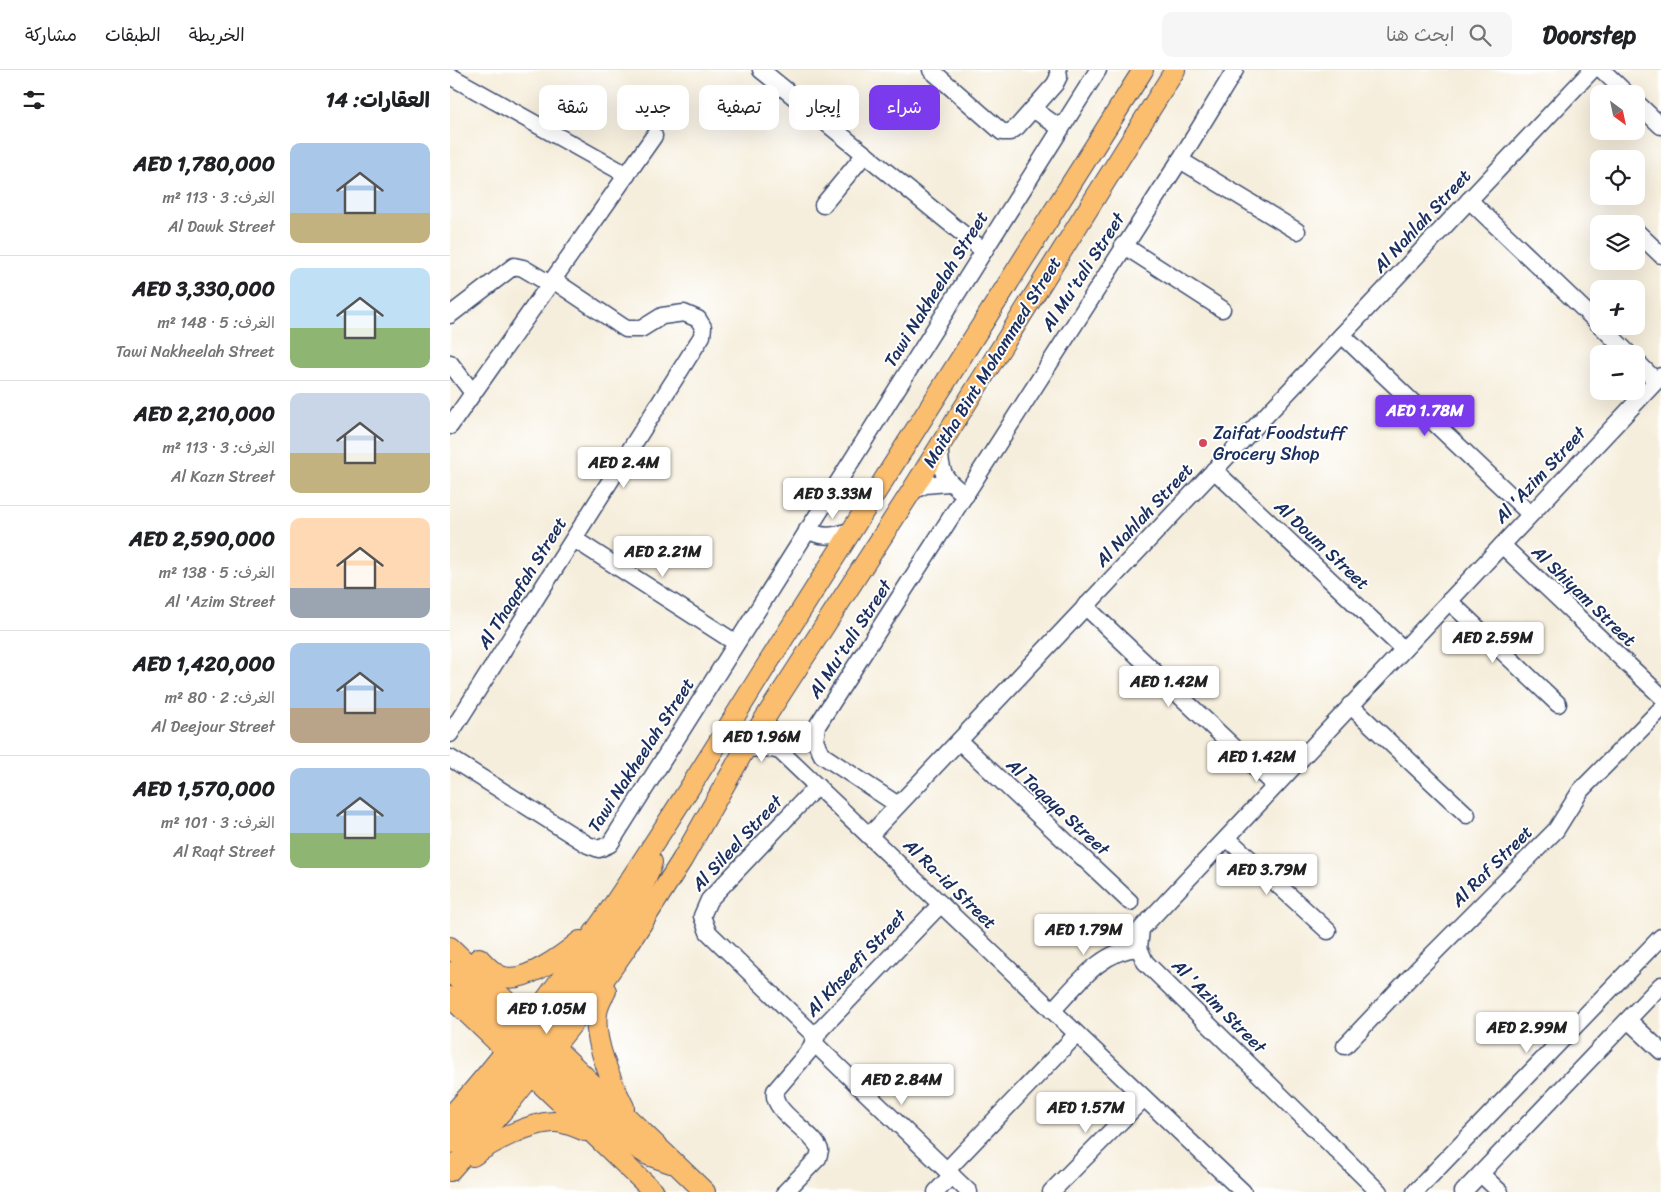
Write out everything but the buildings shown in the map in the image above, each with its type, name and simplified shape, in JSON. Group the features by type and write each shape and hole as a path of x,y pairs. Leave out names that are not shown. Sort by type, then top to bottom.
{"main road":[{"name":"Maitha Bint Mohammed Street","path":"450,1173 530,1049 597,927 656,841 1143,70"},
{"name":"Maitha Bint Mohammed Street","path":"450,1117 530,1049 625,950 682,860 745,750 1176,70"},
{"path":"450,1144 530,1049 631,906 650,868 656,841"},
{"path":"450,946 475,955 501,976 513,977 538,969 559,958 597,927"},
{"path":"450,946 530,1049 591,1132 654,1192"},
{"path":"625,950 599,1004 596,1022 609,1075 631,1120"},
{"path":"450,972 635,1147 648,1155 677,1165"},
{"path":"450,997 530,1049 631,1120 705,1192"},
{"path":"450,1173 488,1145 509,1135 536,1127 557,1122 591,1132"}],"street":[{"path":"931,70 1002,132 1010,132 1056,84 1059,76 1058,70"},
{"name":"Tawi Nakheelah Street","path":"450,758 588,845 603,849 610,844 736,643 812,532 1062,125 1098,70"},
{"name":"Al Mu'tali Street","path":"898,805 822,755 817,748 815,733 817,726 1180,160 1235,70"},
{"name":"Al Nahlah Street","path":"870,835 1592,70"},
{"path":"1602,70 1618,85"},
{"path":"769,72 864,154 984,251"},
{"path":"450,76 627,175"},
{"path":"1035,106 1062,125"},
{"path":"1645,111 1661,126"},
{"path":"450,426 654,136"},
{"path":"823,205 864,154"},
{"path":"1180,160 1297,231"},
{"path":"1469,200 1590,315"},
{"path":"1645,239 1661,255"},
{"path":"1124,245 1222,309"},
{"path":"450,315 514,266 523,268 551,282"},
{"name":"Al Thaqafah Street","path":"450,734 700,340 703,332 698,319 684,313 662,316 636,330 622,327 551,282"},
{"path":"1342,335 1530,514"},
{"path":"1610,335 1620,345"},
{"path":"450,363 473,393"},
{"path":"1645,368 1659,378"},
{"name":"Al 'Azim Street","path":"1379,1192 1145,962 1139,948 1139,935 1144,924 1659,378"},
{"path":"940,444 942,468 948,483 966,495"},
{"name":"Al Doum Street","path":"1214,470 1403,649"},
{"path":"910,492 925,485 948,483"},
{"path":"812,532 835,536 851,530"},
{"path":"812,532 825,550 828,568"},
{"path":"574,539 736,643"},
{"name":"Al Shiyam Street","path":"1502,545 1661,696"},
{"path":"1449,601 1558,704"},
{"path":"1085,606 1275,786"},
{"path":"1350,705 1467,815"},
{"name":"Al Raf Street","path":"1345,1046 1417,970 1556,830 1582,790 1661,709"},
{"name":"Al Ra-id Street","path":"765,719 780,751 1243,1192"},
{"name":"Al Taqaya Street","path":"959,741 1130,902"},
{"path":"745,750 766,748 780,751"},
{"name":"Al Sileel Street","path":"817,786 709,900 702,916 704,925 713,937 814,1040 969,1192"},
{"path":"1227,838 1328,931"},
{"name":"Al Khseefi Street","path":"785,1192 818,1158 820,1150 815,1142 781,1108 774,1096 779,1084 814,1040 941,904"},
{"path":"1415,1192 1661,937"},
{"path":"1052,1011 1102,961 1119,951 1139,948"},
{"path":"1463,1192 1661,985"},
{"path":"1628,1020 1661,1051"},
{"path":"936,1192 950,1173 1077,1034"},
{"path":"1051,1192 1144,1098"},
{"path":"1481,1174 1500,1192"}],"place":[{"name":"Zaifat Foodstuff Grocery Shop","path":"1203,443"}]}
